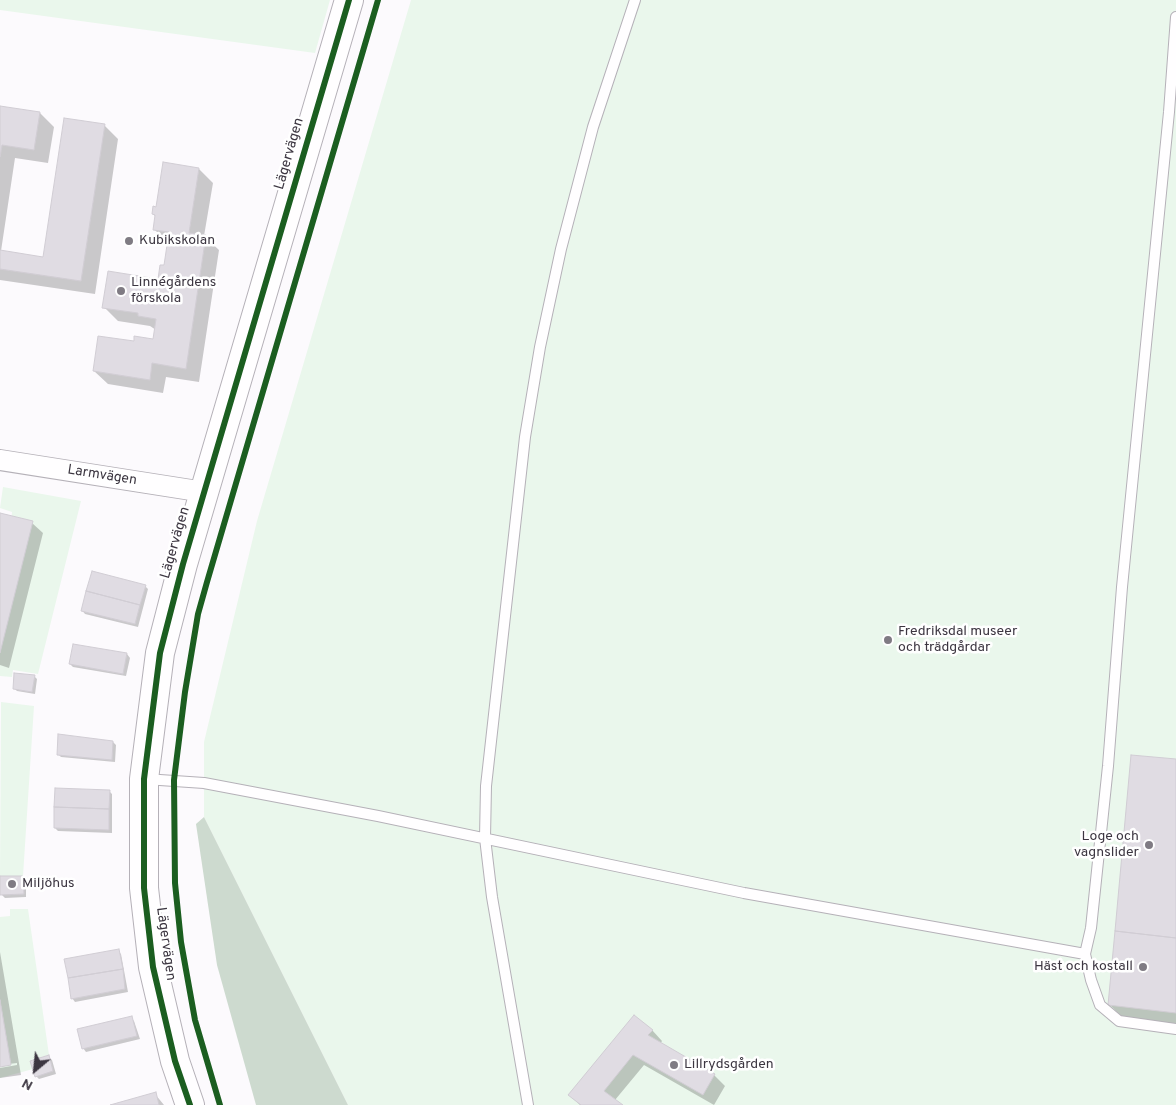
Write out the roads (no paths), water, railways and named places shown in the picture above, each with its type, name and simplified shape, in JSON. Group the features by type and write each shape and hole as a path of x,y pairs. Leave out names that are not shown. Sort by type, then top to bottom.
{"street":[{"name":"Lägervägen","path":"190,1105 175,1061 154,967 143,872 144,779 160,653 204,492 348,0"},
{"name":"Larmvägen","path":"0,460 204,492"}],"lane":[{"path":"528,1105 492,897 485,838 486,786 525,437 540,347 561,249 593,127 635,0"},
{"path":"1176,17 1168,122 1122,587 1108,766 1091,928 1085,954 1090,980 1100,1005 1118,1021 1176,1029"},
{"path":"144,779 204,783 485,838 744,893 1085,954"}],"place":[{"name":"Kubikskolan","path":"129,241"},
{"name":"Linnégårdens förskola","path":"121,291"},
{"name":"Fredriksdal museer och trädgårdar","path":"888,640"},
{"name":"Loge och vagnslider","path":"1149,845"},
{"name":"Miljöhus","path":"12,884"},
{"name":"Häst och kostall","path":"1143,967"},
{"name":"Lillrydsgården","path":"674,1065"}]}
